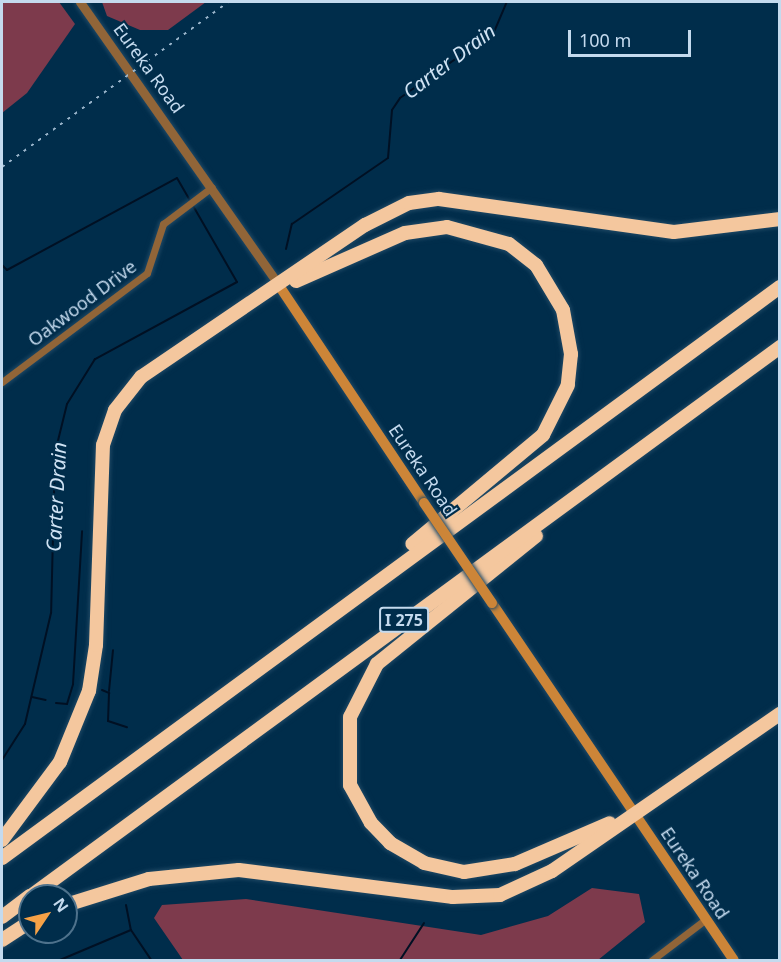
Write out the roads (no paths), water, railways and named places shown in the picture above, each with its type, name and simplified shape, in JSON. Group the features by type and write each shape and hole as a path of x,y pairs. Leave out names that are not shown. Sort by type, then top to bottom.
{"highway":[{"path":"2,840 60,762 89,691 96,645 100,469 115,410 160,362 280,287 379,216 423,200 674,232 780,219"},
{"path":"280,287 405,233 447,227 478,231 509,244 536,266 563,310 571,354 560,409 543,435 310,630"},
{"name":"I 275","path":"2,858 780,287"},
{"name":"I 275","path":"46,884 780,347"},
{"path":"605,476 376,664 355,699 346,764 350,785 371,823 407,855 441,869 486,871 515,864 634,813"},
{"path":"78,901 149,879 239,870 453,897 500,895 552,871 634,813 762,731 780,714"},
{"name":"I 275","path":"2,917 18,905"},
{"path":"2,940 18,930"}],"main road":[{"name":"Eureka Road","path":"280,287 734,960"}],"street":[{"name":"Eureka Road","path":"80,2 280,287"},
{"name":"Oakwood Drive","path":"2,382 147,273 163,224 212,187"},
{"path":"652,960 706,919"}],"waterway":[{"name":"Carter Drain","path":"286,249 292,224 388,158 392,110 400,98 494,32 507,2"},
{"name":"Carter Drain","path":"2,265 7,270 177,178 237,282 95,359 67,404 55,453 51,613 25,724 2,760"},
{"path":"56,703 67,704 73,684 82,531"},
{"path":"109,691 113,650"},
{"path":"102,690 109,693 108,721 127,727"},
{"path":"32,697 46,700"},
{"name":"Carter Drain","path":"126,905 131,930 151,960"},
{"path":"400,960 424,923"},
{"name":"Carter Drain","path":"60,960 131,930"}],"railway":[{"path":"2,167 228,2"}]}
